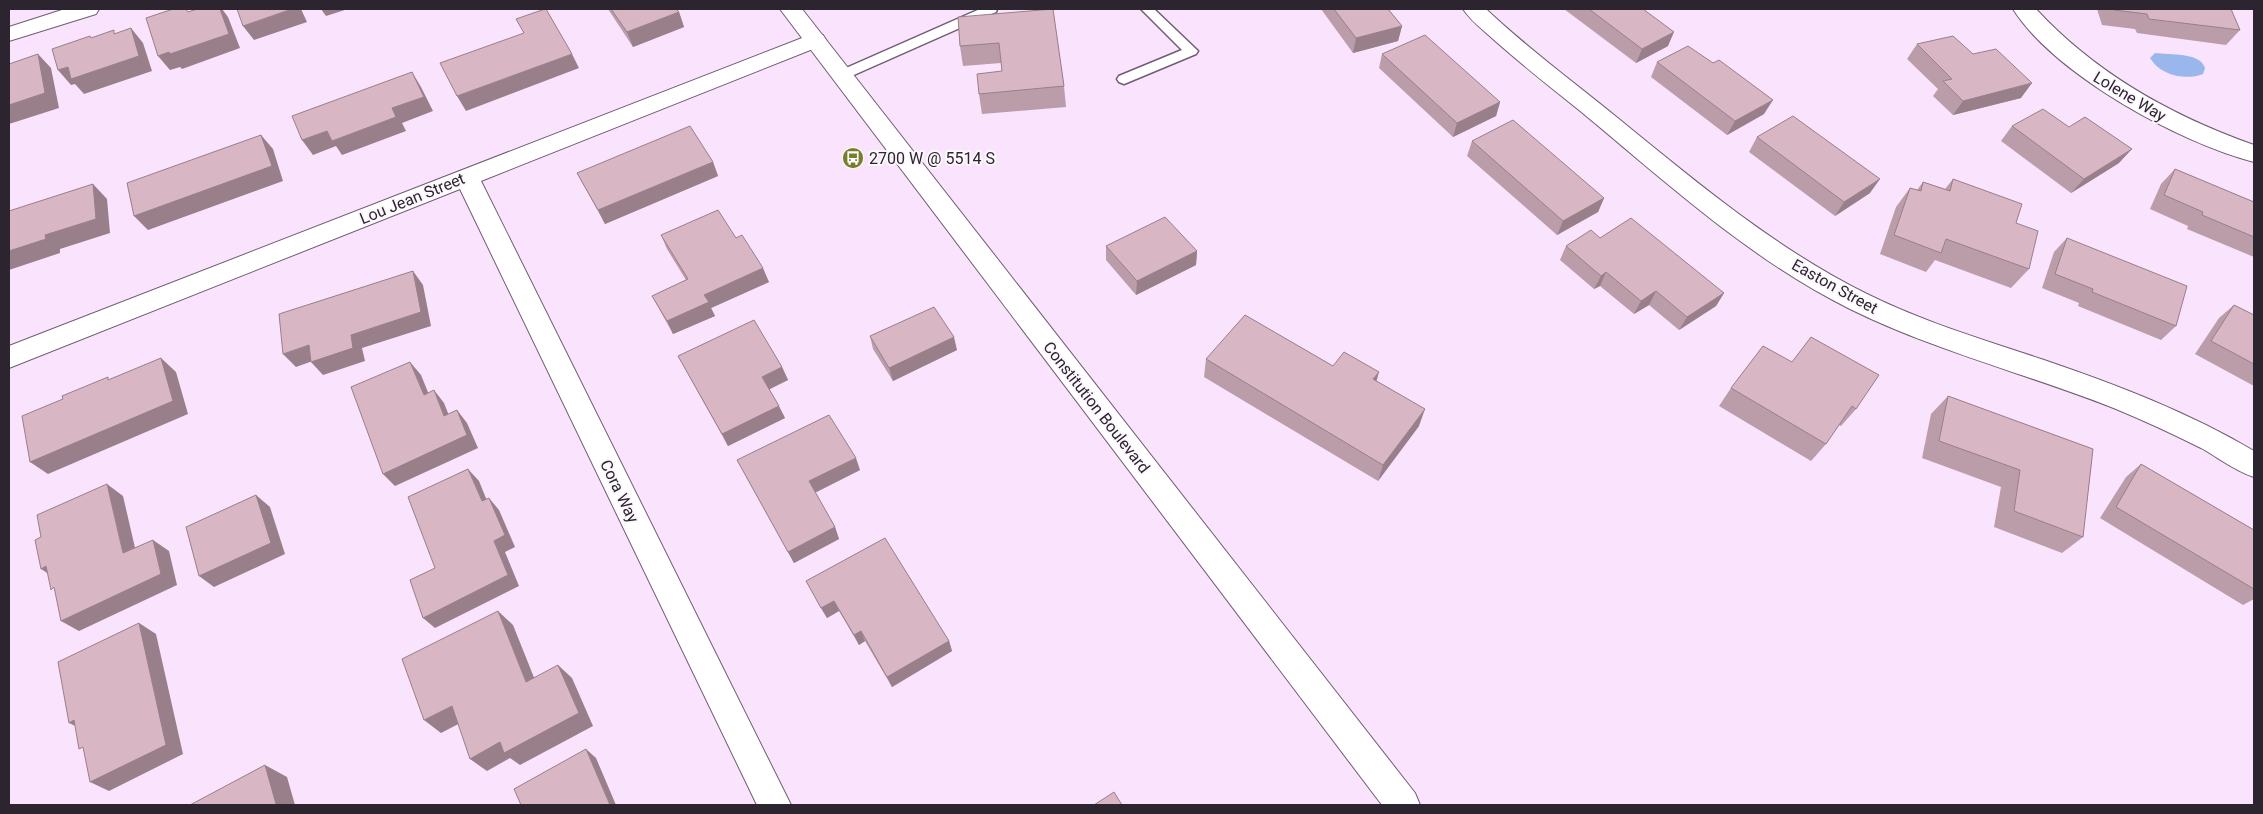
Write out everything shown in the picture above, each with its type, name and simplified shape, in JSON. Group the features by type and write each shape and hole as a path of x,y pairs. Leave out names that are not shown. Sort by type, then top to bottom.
{"street":[{"path":"9,34 50,15 88,9"},
{"name":"Constitution Boulevard","path":"791,9 1403,805"},
{"name":"Easton Street","path":"1474,9 1512,44 1694,191 1813,278 1855,300 1901,320 2115,398 2176,423 2254,464"},
{"name":"Lolene Way","path":"2024,9 2062,49 2091,73 2123,95 2183,126 2254,154"},
{"name":"Lou Jean Street","path":"9,357 815,40"},
{"name":"Cora Way","path":"466,176 774,805"}],"lane":[{"path":"842,75 991,9"},
{"path":"1124,78 1191,51 1147,9"}],"water":[{"path":"2155,53 2184,55 2197,59 2205,68 2203,74 2189,77 2166,72 2154,64 2150,58"}],"building":[{"path":"173,9 186,9 188,12 197,9 220,9 229,34 170,54 169,52 158,56 146,18"},
{"path":"237,9 292,9 243,26"},
{"path":"546,9 572,54 457,96 440,63 524,33 516,19"},
{"path":"611,9 676,9 679,12 627,32"},
{"path":"1053,9 1064,86 979,94 977,74 1002,71 999,43 960,46 958,17"},
{"path":"1334,9 1388,9 1402,26 1356,38"},
{"path":"1589,9 1643,9 1674,32 1642,49"},
{"path":"2113,9 2231,9 2240,30 2149,19 2147,14"},
{"path":"131,28 139,56 71,79 68,67 58,70 52,49 90,36 91,38 114,30 114,34"},
{"path":"1425,35 1500,102 1457,123 1382,54"},
{"path":"1953,36 1973,54 1996,49 2032,83 1963,101 1943,81 1952,79 1917,44"},
{"path":"1688,46 1713,63 1719,60 1773,100 1735,121 1657,62"},
{"path":"38,54 45,93 9,105 9,64"},
{"path":"412,72 424,97 392,108 396,117 332,141 327,131 302,140 292,116"},
{"path":"2043,109 2069,127 2085,117 2132,149 2084,179 2012,126"},
{"path":"1793,116 1880,179 1844,202 1757,137"},
{"path":"1513,120 1604,198 1563,221 1472,141"},
{"path":"690,126 713,162 598,210 577,173"},
{"path":"261,135 272,166 134,216 127,183"},
{"path":"2175,169 2254,202 2254,237 2202,215 2203,212 2164,195"},
{"path":"1953,179 2022,204 2016,223 2038,231 2029,269 1946,239 1941,253 1894,235 1910,188 1921,191 1923,182 1950,191"},
{"path":"93,184 96,219 45,235 46,239 9,251 9,211"},
{"path":"718,210 736,238 742,235 763,268 704,295 709,302 667,321 652,296 688,279 661,235"},
{"path":"1165,217 1197,251 1137,281 1106,246"},
{"path":"1631,218 1724,293 1687,317 1656,291 1641,301 1606,272 1601,276 1566,246 1591,230 1600,238"},
{"path":"2067,238 2187,286 2176,326 2092,292 2093,289 2055,274"},
{"path":"413,271 421,312 351,335 353,348 311,362 309,345 283,354 279,314"},
{"path":"2234,305 2254,315 2254,364 2211,341"},
{"path":"934,307 954,337 889,368 870,336"},
{"path":"1245,315 1333,366 1344,352 1379,372 1373,379 1425,409 1383,465 1206,359"},
{"path":"754,320 782,367 762,377 779,406 722,434 678,356"},
{"path":"1811,337 1879,375 1856,409 1852,406 1826,444 1731,388 1763,346 1792,362"},
{"path":"161,358 173,401 30,462 22,416 63,399 62,396 108,377 108,380"},
{"path":"410,362 424,395 434,390 444,416 457,410 467,435 383,474 351,387"},
{"path":"1948,396 2093,449 2083,537 2014,511 2020,470 1939,441"},
{"path":"829,415 856,458 809,481 835,527 788,552 737,460"},
{"path":"2141,464 2254,530 2254,589 2116,507"},
{"path":"468,469 482,501 489,498 505,535 494,541 508,575 423,618 410,580 435,568 408,497"},
{"path":"107,484 123,553 153,540 161,574 61,621 54,587 51,590 46,566 41,569 35,540 41,537 37,515"},
{"path":"256,495 271,543 199,576 186,527"},
{"path":"885,538 949,641 887,677 861,631 854,635 834,601 821,608 806,581"},
{"path":"498,611 526,682 558,665 579,713 504,753 500,742 470,759 452,706 424,720 402,659"},
{"path":"139,623 166,745 90,782 83,747 79,749 74,720 69,723 58,662"},
{"path":"586,749 610,805 521,805 514,789"},
{"path":"265,765 275,805 190,805"},
{"path":"1114,792 1122,805 1094,805"}],"place":[{"name":"2700 W @ 5514 S","path":"853,158"}]}
